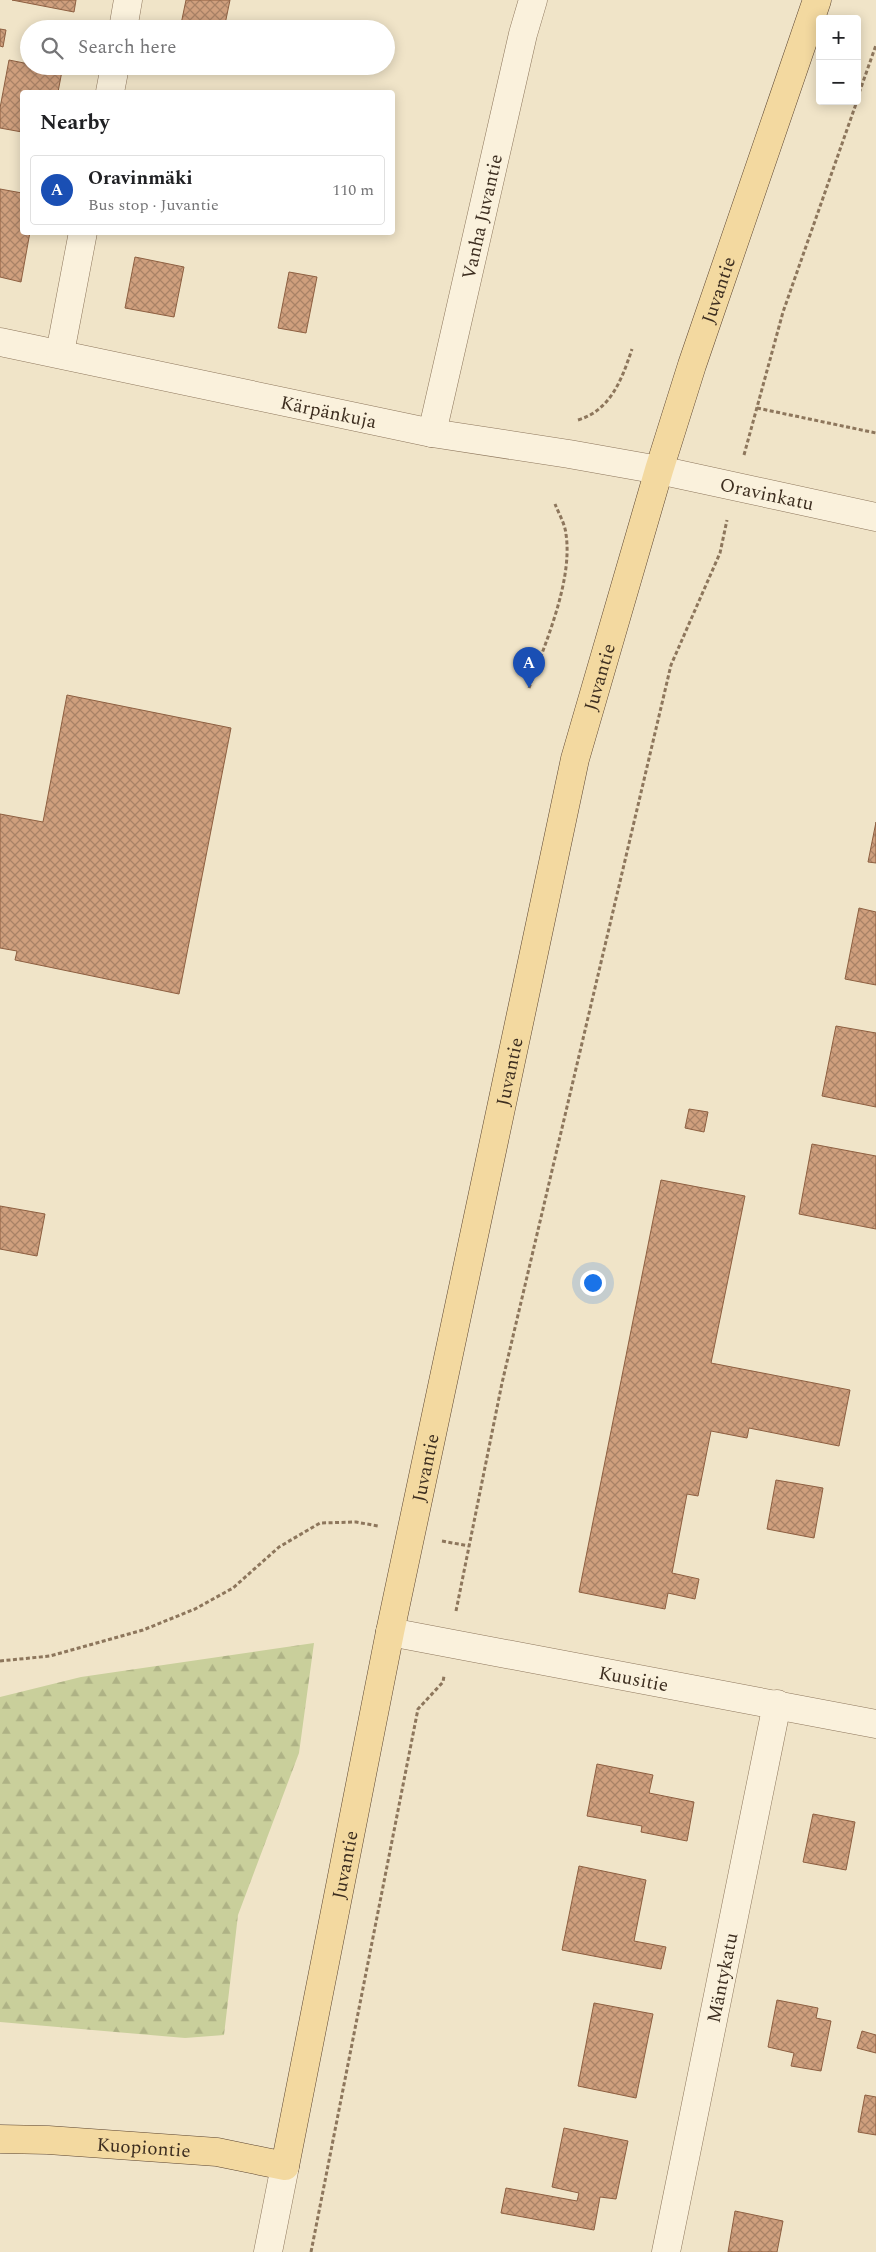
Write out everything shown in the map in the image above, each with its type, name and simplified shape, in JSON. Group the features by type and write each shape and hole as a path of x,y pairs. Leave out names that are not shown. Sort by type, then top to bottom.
{"main road":[{"name":"Juvantie","path":"285,2166 410,1534 575,759 659,470 692,365 817,0"},
{"name":"Kuopiontie","path":"0,2139 48,2140 217,2152 285,2166"}],"street":[{"path":"125,20 128,0"},
{"name":"Vanha Juvantie","path":"432,433 523,34 533,0"},
{"path":"110,90 113,75"},
{"path":"60,353 82,235"},
{"name":"Kärpänkuja","path":"0,342 60,353 432,433 659,470"},
{"name":"Oravinkatu","path":"659,470 876,517"},
{"name":"Kuusitie","path":"390,1632 876,1724"},
{"name":"Mäntykatu","path":"666,2252 777,1704"},
{"path":"268,2252 285,2166"}],"path":[{"path":"861,89 876,46"},
{"path":"311,2252 418,1709 443,1682 502,1383 671,665 720,552 735,487 783,312 855,105"},
{"path":"578,420 591,416 606,404 622,380 632,349"},
{"path":"757,408 876,433"},
{"path":"529,688 556,614 566,572 566,534 556,504"},
{"path":"0,1661 50,1656 143,1630 195,1608 233,1588 279,1547 320,1523 356,1522 469,1546"}],"green space":[{"path":"314,1643 299,1753 238,1915 224,2035 185,2038 0,2022 0,1697 81,1677"}],"building":[{"path":"12,0 76,0 74,12"},
{"path":"186,0 230,0 226,20 182,20"},
{"path":"0,29 6,30 3,47 0,46"},
{"path":"9,60 20,62 20,75 61,75 58,90 20,90 20,132 0,128 0,108"},
{"path":"0,189 20,193 20,235 29,235 21,282 0,277"},
{"path":"135,257 184,267 174,317 125,308"},
{"path":"289,272 317,277 306,333 278,328"},
{"path":"67,695 231,728 179,994 15,960 17,951 0,948 0,814 43,822"},
{"path":"876,822 876,863 868,862"},
{"path":"859,908 876,912 876,985 845,979"},
{"path":"836,1026 876,1033 876,1107 822,1096"},
{"path":"689,1109 708,1112 704,1132 685,1128"},
{"path":"812,1144 876,1156 876,1229 799,1214"},
{"path":"661,1180 745,1196 711,1363 850,1390 839,1446 749,1428 747,1438 711,1431 698,1496 687,1494 672,1573 699,1579 695,1599 668,1593 665,1609 579,1592"},
{"path":"0,1206 45,1214 37,1256 0,1249"},
{"path":"776,1480 823,1488 814,1538 767,1529"},
{"path":"597,1764 653,1775 649,1793 694,1802 687,1841 641,1832 642,1826 587,1816"},
{"path":"813,1814 855,1822 846,1870 803,1862"},
{"path":"579,1866 646,1880 634,1941 666,1947 661,1969 562,1950"},
{"path":"777,2000 818,2008 816,2018 831,2021 821,2071 791,2066 794,2053 768,2047"},
{"path":"594,2003 653,2014 636,2098 578,2086"},
{"path":"862,2031 876,2035 876,2053 857,2048"},
{"path":"865,2095 876,2097 876,2135 858,2132"},
{"path":"564,2128 628,2141 616,2199 600,2197 594,2230 501,2213 506,2188 577,2201 579,2193 552,2187"},
{"path":"735,2211 783,2221 777,2252 728,2252"}],"place":[{"name":"Oravinmäki","path":"529,688"}]}
